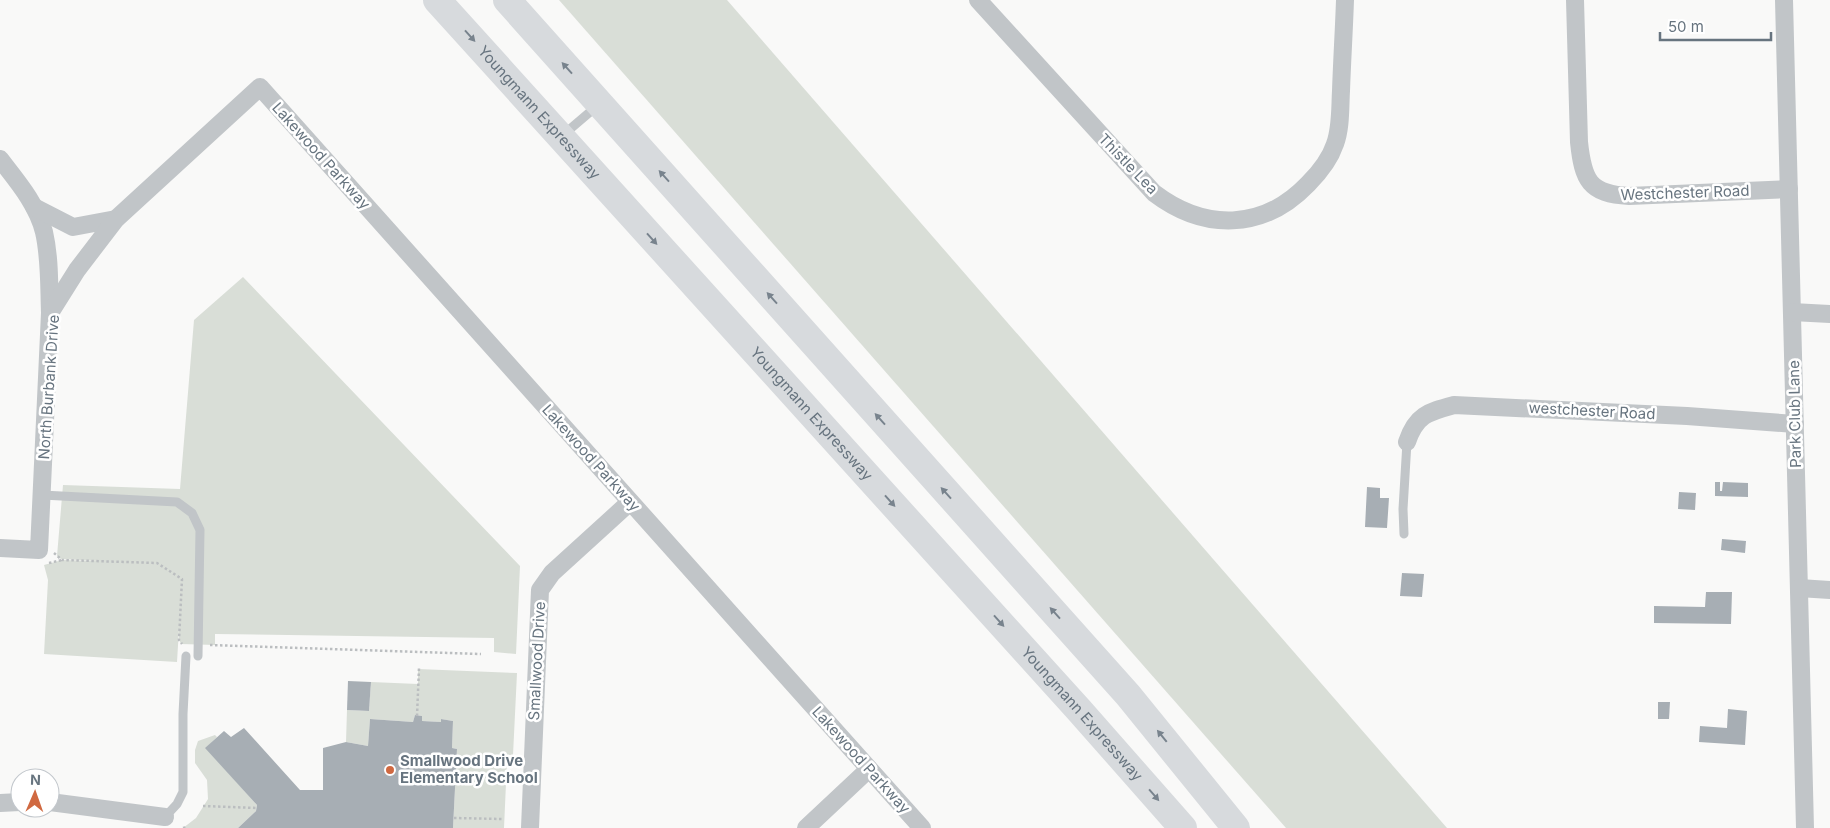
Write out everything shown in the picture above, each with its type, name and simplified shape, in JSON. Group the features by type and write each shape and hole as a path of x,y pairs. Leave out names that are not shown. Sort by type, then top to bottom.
{"highway":[{"name":"Youngmann Expressway","path":"437,0 1079,710 1183,828"},
{"path":"506,0 1128,695 1236,828"}],"street":[{"name":"Thistle Lea","path":"978,0 1154,193 1186,213 1206,219 1226,221 1245,220 1263,215 1283,205 1298,194 1314,178 1330,156 1336,142 1340,117 1345,1"},
{"name":"Westchester Road","path":"1575,0 1579,142 1582,165 1587,178 1594,186 1603,192 1629,196 1789,189"},
{"name":"Park Club Lane","path":"1784,0 1805,828"},
{"name":"North Burbank Drive","path":"40,541 50,313 77,270 116,219 260,87"},
{"name":"Lakewood Parkway","path":"260,87 922,828"},
{"path":"0,159 19,183 34,207 44,230 48,258 50,313"},
{"path":"34,207 73,227 116,219"},
{"path":"1792,312 1830,314"},
{"name":"westchester Road","path":"1407,442 1411,429 1429,411 1454,405 1686,416 1795,424"},
{"name":"Smallwood Drive","path":"530,828 540,590 552,573 630,502"},
{"path":"0,548 39,550 40,541"},
{"path":"1799,588 1830,590"},
{"path":"806,828 869,769"},
{"path":"60,803 165,818"}],"lane":[{"path":"561,137 599,104"},
{"path":"1404,534 1403,509 1407,442"},
{"path":"42,495 177,502 192,513 200,530 198,656"},
{"path":"165,818 177,804 183,792 182,714 186,656"}],"path":[{"path":"40,541 62,560"},
{"path":"44,566 62,560 157,563 182,579 179,640 181,644 480,654"},
{"path":"418,716 419,668"},
{"path":"203,806 256,808"},
{"path":"454,818 502,819"}],"shaded area":[{"path":"559,0 727,0 1447,828 1286,828"},
{"path":"243,277 520,566 516,654 494,652 494,638 215,634 215,645 181,644 179,629 177,662 44,654 48,580 44,565 62,560 99,561 61,559 57,556 63,485 180,489 194,320"},
{"path":"418,669 517,673 513,755 507,761 504,828 453,828 457,749 452,748 453,721 441,719 441,722 422,721 422,716 415,715 413,722 370,719 368,746 346,742 347,710 369,711 371,682 418,684"},
{"path":"215,735 217,737 206,748 257,805 256,811 238,828 183,828 196,818 208,799 207,780 195,763 195,750 198,741"}],"building":[{"path":"1715,482 1720,482 1720,491 1722,491 1723,482 1748,483 1748,497 1715,496"},
{"path":"1367,487 1380,488 1380,498 1389,498 1387,528 1365,527"},
{"path":"1679,492 1696,493 1695,510 1678,509"},
{"path":"1722,539 1746,541 1745,553 1721,550"},
{"path":"1402,573 1424,574 1422,597 1400,596"},
{"path":"1706,592 1732,592 1731,624 1654,623 1654,606 1705,607"},
{"path":"348,681 371,682 369,711 347,710"},
{"path":"1658,702 1670,702 1669,719 1658,719"},
{"path":"1728,709 1747,711 1745,745 1699,742 1700,726 1727,728"},
{"name":"Smallwood Drive Elementary School","path":"415,715 422,716 422,721 441,722 441,719 453,721 452,748 457,749 453,828 238,828 256,811 257,805 205,748 224,731 231,737 244,728 300,790 323,790 323,748 346,742 368,746 370,719 413,722"}],"place":[{"name":"Smallwood Drive Elementary School","path":"390,770"}]}
